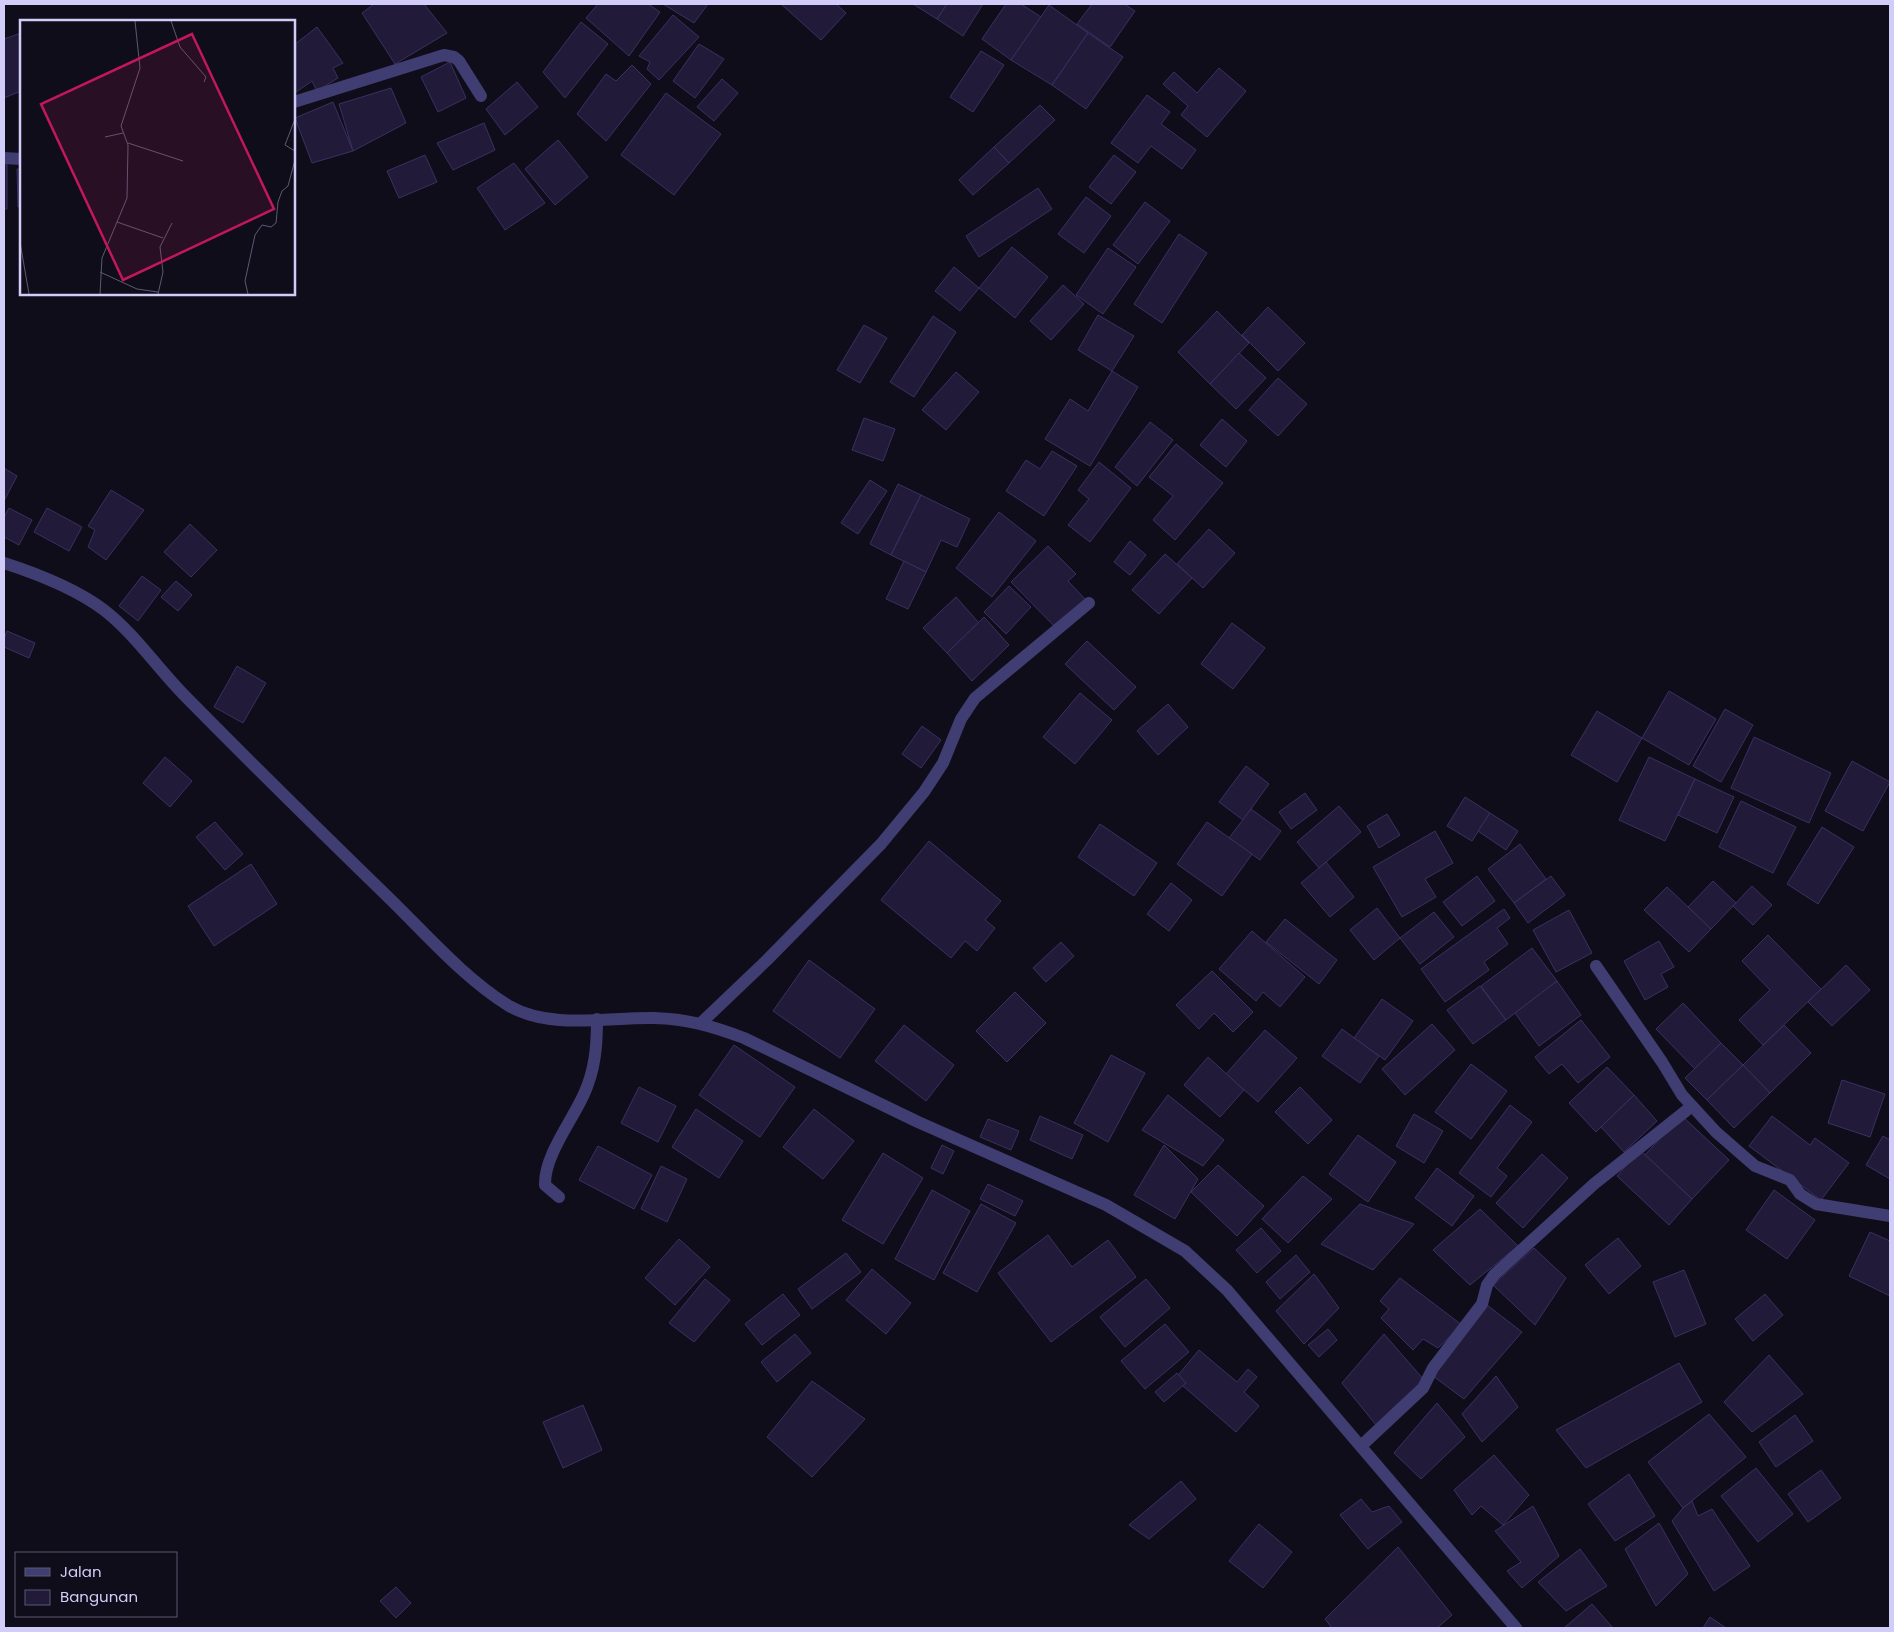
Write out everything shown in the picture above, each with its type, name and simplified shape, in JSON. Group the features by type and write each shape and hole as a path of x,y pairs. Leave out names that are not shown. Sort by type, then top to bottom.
{"street":[{"path":"295,102 448,55 459,61 481,96"},
{"path":"4,158 20,159"},
{"path":"4,563 54,582 104,610 122,627 177,689 461,968 497,998 521,1012 534,1017 556,1020 656,1018 701,1023 744,1038 918,1122 1106,1205 1185,1251 1227,1290 1516,1628"},
{"path":"701,1023 767,960 881,844 924,792 952,743 961,719 975,698 1089,603"},
{"path":"1596,966 1662,1062 1682,1095 1716,1132 1756,1166 1790,1180 1800,1194 1816,1204 1890,1216"},
{"path":"558,1197 545,1185 545,1175 550,1160 585,1094 593,1070 597,1047 597,1020"},
{"path":"1362,1446 1423,1388 1433,1368 1482,1304 1487,1285 1494,1275 1594,1184 1692,1106"}],"building":[{"path":"374,4 424,4 447,33 395,64 362,13"},
{"path":"598,4 648,4 660,12 629,56 586,18"},
{"path":"663,4 708,4 694,23"},
{"path":"781,4 836,4 846,13 821,40"},
{"path":"913,4 947,4 937,19"},
{"path":"947,4 983,4 963,36 937,19"},
{"path":"1006,4 1021,4 1041,17 1011,60 982,39"},
{"path":"1092,4 1124,4 1135,11 1110,47 1077,24"},
{"path":"1049,5 1088,33 1052,85 1011,60"},
{"path":"673,15 699,37 659,80 647,69 650,62 639,56"},
{"path":"581,22 608,44 565,98 543,72"},
{"path":"317,27 343,63 333,68 338,78 317,91 312,81 296,92 295,44"},
{"path":"20,33 20,91 4,98 4,39"},
{"path":"1088,33 1123,57 1086,109 1052,85"},
{"path":"699,44 724,59 695,98 673,81"},
{"path":"981,51 1004,65 973,112 950,97"},
{"path":"450,62 466,98 438,112 421,77"},
{"path":"632,65 651,84 606,141 577,114 606,74 616,81"},
{"path":"1219,68 1246,91 1207,137 1181,115 1188,106 1163,84 1174,72 1197,93"},
{"path":"722,79 738,93 714,121 697,107"},
{"path":"517,82 538,107 505,135 486,109"},
{"path":"391,88 406,123 353,151 339,104"},
{"path":"666,93 721,134 674,195 621,155"},
{"path":"1147,95 1170,112 1161,124 1196,150 1182,169 1151,146 1138,163 1111,143"},
{"path":"333,102 353,151 312,163 295,118"},
{"path":"1040,105 1055,120 1009,163 994,147"},
{"path":"484,123 495,150 453,170 437,143"},
{"path":"558,140 588,177 555,205 525,169"},
{"path":"994,147 1009,163 973,195 959,180"},
{"path":"425,155 437,182 399,198 387,171"},
{"path":"1114,155 1136,172 1111,204 1089,187"},
{"path":"4,163 7,163 7,209 4,209"},
{"path":"514,163 545,203 505,230 477,188"},
{"path":"17,169 20,169 20,207 18,207"},
{"path":"1038,188 1052,209 979,257 966,236"},
{"path":"1086,197 1111,216 1084,253 1058,234"},
{"path":"1145,202 1170,221 1138,264 1113,245"},
{"path":"1179,234 1207,253 1162,323 1134,304"},
{"path":"1012,247 1048,277 1015,318 979,288"},
{"path":"1108,248 1136,267 1103,314 1076,295"},
{"path":"954,267 979,288 960,311 935,291"},
{"path":"1063,285 1084,304 1051,340 1030,321"},
{"path":"1268,307 1305,343 1278,371 1242,335"},
{"path":"1217,311 1249,343 1210,384 1178,352"},
{"path":"1098,315 1134,336 1112,371 1078,350"},
{"path":"933,316 956,332 914,397 890,382"},
{"path":"864,325 887,338 860,383 837,370"},
{"path":"1239,353 1266,378 1236,409 1210,384"},
{"path":"1112,371 1138,387 1090,466 1045,439 1070,399 1088,411"},
{"path":"956,372 979,392 946,430 922,410"},
{"path":"1278,378 1307,404 1278,436 1249,410"},
{"path":"864,418 895,429 883,461 852,450"},
{"path":"1222,419 1247,441 1226,467 1200,445"},
{"path":"1150,422 1173,440 1137,486 1115,467"},
{"path":"1176,444 1223,483 1175,540 1153,520 1173,496 1149,477"},
{"path":"1052,451 1077,466 1044,516 1006,491 1026,460 1040,469"},
{"path":"1099,462 1131,488 1090,542 1068,525 1089,499 1078,490"},
{"path":"4,468 17,476 4,501"},
{"path":"870,480 887,491 858,534 841,523"},
{"path":"898,484 921,495 891,555 870,544"},
{"path":"111,490 144,510 106,560 88,547 95,530 88,526"},
{"path":"921,495 970,519 957,547 941,540 926,572 891,555"},
{"path":"9,508 32,520 19,545 4,537 4,517"},
{"path":"47,508 82,527 69,551 34,532"},
{"path":"999,512 1036,541 992,597 956,568"},
{"path":"190,524 217,550 191,577 164,552"},
{"path":"1209,529 1235,553 1203,588 1177,564"},
{"path":"1130,541 1146,555 1130,575 1114,562"},
{"path":"1048,546 1076,574 1068,581 1085,599 1056,628 1011,582"},
{"path":"1165,554 1192,578 1159,614 1132,590"},
{"path":"904,561 926,572 908,609 886,599"},
{"path":"142,576 161,590 138,621 119,606"},
{"path":"176,581 192,595 178,611 161,597"},
{"path":"1009,586 1031,607 1006,634 984,612"},
{"path":"956,597 979,623 947,653 923,628"},
{"path":"984,617 1009,645 972,681 947,653"},
{"path":"1232,623 1265,648 1233,689 1201,664"},
{"path":"7,631 35,643 29,658 4,647"},
{"path":"1087,641 1136,687 1114,710 1065,664"},
{"path":"237,666 266,683 243,723 214,707"},
{"path":"1669,691 1716,719 1689,765 1642,738"},
{"path":"1080,693 1112,720 1075,764 1043,737"},
{"path":"1168,704 1188,727 1158,755 1137,731"},
{"path":"1725,709 1753,725 1721,782 1693,766"},
{"path":"1597,711 1642,738 1617,782 1571,755"},
{"path":"922,726 941,740 921,768 902,754"},
{"path":"1754,737 1831,773 1809,823 1731,788"},
{"path":"165,757 192,781 170,807 143,783"},
{"path":"1649,757 1695,779 1665,841 1619,820"},
{"path":"1852,761 1890,782 1863,831 1825,811"},
{"path":"1246,766 1269,784 1243,820 1219,802"},
{"path":"1695,779 1734,797 1717,833 1678,815"},
{"path":"1305,793 1317,810 1291,829 1279,812"},
{"path":"1465,797 1490,813 1472,841 1447,826"},
{"path":"1741,801 1796,827 1773,873 1719,847"},
{"path":"1339,806 1361,832 1319,868 1297,842"},
{"path":"1251,809 1281,831 1260,860 1229,838"},
{"path":"1490,813 1518,831 1506,850 1478,831"},
{"path":"1387,814 1400,835 1379,848 1367,826"},
{"path":"215,822 243,854 225,870 196,837"},
{"path":"1207,822 1252,854 1222,896 1177,864"},
{"path":"1100,824 1157,863 1134,896 1078,857"},
{"path":"1822,827 1854,847 1818,904 1787,884"},
{"path":"1435,831 1453,863 1425,879 1436,897 1402,917 1373,867"},
{"path":"929,841 1001,901 985,920 995,928 977,951 965,941 951,958 881,900"},
{"path":"1520,844 1546,879 1514,903 1488,869"},
{"path":"1326,862 1354,897 1330,917 1301,883"},
{"path":"251,864 277,904 214,946 188,906"},
{"path":"1477,876 1495,901 1462,926 1443,902"},
{"path":"1551,876 1565,895 1528,923 1514,903"},
{"path":"1713,881 1736,903 1711,929 1688,907"},
{"path":"1171,883 1192,900 1169,931 1147,914"},
{"path":"1752,886 1772,905 1753,925 1733,906"},
{"path":"1667,887 1711,929 1689,952 1644,910"},
{"path":"1377,908 1400,938 1374,960 1350,930"},
{"path":"1504,909 1510,918 1497,928 1508,944 1484,962 1489,970 1445,1002 1421,969"},
{"path":"1569,910 1592,953 1556,972 1533,930"},
{"path":"1434,912 1454,937 1420,964 1400,938"},
{"path":"1285,919 1337,960 1319,984 1266,942"},
{"path":"1252,931 1305,977 1280,1007 1263,992 1256,1001 1219,969"},
{"path":"1768,935 1821,989 1763,1045 1739,1020 1770,990 1742,961"},
{"path":"1659,941 1674,967 1661,974 1668,987 1645,1000 1624,961"},
{"path":"1061,942 1074,956 1046,982 1033,968"},
{"path":"1532,948 1557,981 1506,1020 1481,986"},
{"path":"809,960 875,1009 840,1058 773,1011"},
{"path":"1846,965 1870,990 1832,1026 1808,1002"},
{"path":"1212,971 1253,1012 1233,1032 1214,1013 1199,1029 1176,1005"},
{"path":"1557,981 1581,1015 1539,1046 1515,1013"},
{"path":"1480,986 1506,1020 1473,1044 1447,1010"},
{"path":"1015,992 1046,1023 1007,1062 976,1031"},
{"path":"1382,999 1413,1021 1385,1060 1354,1038"},
{"path":"1683,1003 1721,1043 1695,1069 1656,1029"},
{"path":"1581,1020 1610,1057 1578,1083 1562,1064 1549,1074 1535,1057"},
{"path":"1432,1024 1455,1050 1405,1095 1382,1069"},
{"path":"904,1025 954,1065 926,1101 875,1061"},
{"path":"1784,1025 1811,1053 1770,1093 1743,1065"},
{"path":"1342,1029 1379,1056 1360,1083 1322,1056"},
{"path":"1265,1030 1297,1058 1258,1102 1226,1074"},
{"path":"1721,1043 1743,1065 1707,1100 1685,1078"},
{"path":"734,1045 795,1087 760,1137 699,1095"},
{"path":"1111,1055 1145,1073 1108,1142 1074,1123"},
{"path":"1208,1057 1244,1090 1220,1117 1184,1085"},
{"path":"1471,1064 1507,1091 1471,1139 1435,1112"},
{"path":"1743,1065 1770,1093 1734,1128 1707,1100"},
{"path":"1607,1067 1634,1095 1596,1132 1569,1103"},
{"path":"1842,1080 1885,1094 1870,1137 1828,1123"},
{"path":"639,1087 676,1106 658,1142 621,1123"},
{"path":"1300,1087 1332,1120 1308,1144 1275,1112"},
{"path":"1168,1095 1224,1140 1203,1166 1142,1130"},
{"path":"1634,1095 1657,1121 1624,1152 1601,1127"},
{"path":"1510,1105 1532,1122 1497,1168 1507,1176 1491,1197 1459,1173"},
{"path":"696,1109 743,1141 719,1178 672,1147"},
{"path":"814,1109 854,1141 823,1179 783,1147"},
{"path":"1414,1114 1443,1131 1424,1163 1396,1146"},
{"path":"1681,1115 1729,1160 1692,1199 1645,1155"},
{"path":"1040,1116 1083,1135 1072,1159 1030,1140"},
{"path":"1772,1116 1810,1145 1815,1138 1849,1163 1821,1200 1749,1146"},
{"path":"988,1119 1019,1131 1011,1150 980,1137"},
{"path":"1358,1135 1396,1162 1368,1202 1329,1174"},
{"path":"1883,1136 1890,1140 1890,1179 1866,1165"},
{"path":"942,1145 954,1151 943,1174 931,1168"},
{"path":"1164,1145 1198,1179 1175,1219 1134,1195"},
{"path":"598,1146 652,1175 634,1209 579,1180"},
{"path":"1640,1150 1692,1199 1669,1225 1617,1176"},
{"path":"883,1153 923,1178 883,1244 842,1220"},
{"path":"1542,1154 1568,1178 1523,1228 1496,1203"},
{"path":"1218,1165 1264,1206 1237,1236 1191,1192"},
{"path":"661,1166 687,1179 667,1222 641,1209"},
{"path":"1437,1168 1474,1196 1452,1226 1415,1198"},
{"path":"1303,1176 1332,1199 1288,1243 1262,1219"},
{"path":"988,1184 1023,1201 1015,1216 980,1199"},
{"path":"932,1190 970,1211 934,1280 895,1259"},
{"path":"1774,1190 1815,1220 1787,1259 1746,1230"},
{"path":"981,1204 1016,1223 977,1292 943,1273"},
{"path":"1360,1204 1414,1224 1373,1270 1321,1244"},
{"path":"1480,1209 1518,1246 1470,1285 1433,1250"},
{"path":"1261,1228 1281,1251 1257,1273 1236,1250"},
{"path":"1870,1232 1890,1241 1890,1296 1849,1276"},
{"path":"1048,1235 1072,1267 1108,1240 1136,1277 1051,1342 998,1273"},
{"path":"1618,1238 1641,1266 1609,1294 1585,1265"},
{"path":"679,1239 710,1267 675,1305 645,1278"},
{"path":"1534,1248 1566,1278 1535,1325 1493,1285"},
{"path":"846,1253 861,1272 812,1309 798,1289"},
{"path":"1296,1255 1310,1272 1280,1299 1266,1282"},
{"path":"872,1269 911,1303 886,1334 846,1300"},
{"path":"1684,1270 1706,1324 1675,1337 1653,1282"},
{"path":"1314,1274 1339,1308 1304,1344 1276,1311"},
{"path":"1400,1278 1462,1325 1438,1348 1423,1339 1413,1350 1381,1318 1389,1309 1380,1301"},
{"path":"705,1279 730,1300 694,1342 669,1323"},
{"path":"1146,1279 1170,1308 1125,1347 1100,1317"},
{"path":"783,1294 800,1315 762,1345 745,1324"},
{"path":"1765,1294 1783,1315 1753,1341 1735,1319"},
{"path":"1487,1305 1522,1332 1464,1399 1433,1376"},
{"path":"1165,1324 1189,1352 1145,1389 1121,1361"},
{"path":"1328,1329 1337,1340 1319,1357 1308,1345"},
{"path":"795,1334 811,1353 777,1382 761,1362"},
{"path":"1384,1334 1424,1380 1376,1425 1342,1383"},
{"path":"1199,1350 1237,1382 1248,1369 1257,1377 1244,1392 1259,1406 1236,1432 1175,1379"},
{"path":"1769,1355 1803,1394 1752,1432 1724,1402"},
{"path":"1679,1363 1702,1402 1586,1468 1556,1430"},
{"path":"1177,1373 1186,1383 1164,1402 1155,1392"},
{"path":"1496,1376 1518,1407 1482,1442 1462,1414"},
{"path":"812,1381 865,1419 812,1477 767,1437"},
{"path":"1437,1403 1465,1437 1421,1479 1394,1453"},
{"path":"583,1405 602,1450 563,1468 543,1422"},
{"path":"1709,1414 1746,1457 1683,1508 1648,1462"},
{"path":"1795,1415 1813,1441 1776,1467 1759,1442"},
{"path":"1494,1455 1529,1495 1503,1525 1481,1506 1472,1515 1454,1490"},
{"path":"1756,1468 1793,1514 1758,1542 1721,1496"},
{"path":"1821,1470 1841,1498 1808,1522 1788,1494"},
{"path":"1629,1474 1655,1516 1615,1541 1588,1504"},
{"path":"1181,1481 1196,1499 1149,1539 1129,1525"},
{"path":"1361,1499 1372,1512 1389,1506 1402,1522 1368,1549 1340,1515"},
{"path":"1692,1501 1698,1516 1712,1509 1750,1566 1714,1591 1672,1521"},
{"path":"1533,1506 1559,1556 1522,1588 1507,1571 1521,1562 1495,1531"},
{"path":"1659,1523 1688,1574 1656,1606 1625,1549"},
{"path":"1259,1524 1292,1552 1263,1588 1229,1561"},
{"path":"1398,1547 1452,1615 1437,1628 1332,1628 1325,1619"},
{"path":"1580,1549 1607,1586 1566,1611 1538,1582"},
{"path":"396,1587 411,1603 396,1618 380,1601"},
{"path":"1592,1604 1613,1628 1564,1628"},
{"path":"1710,1617 1726,1628 1703,1628"}]}
